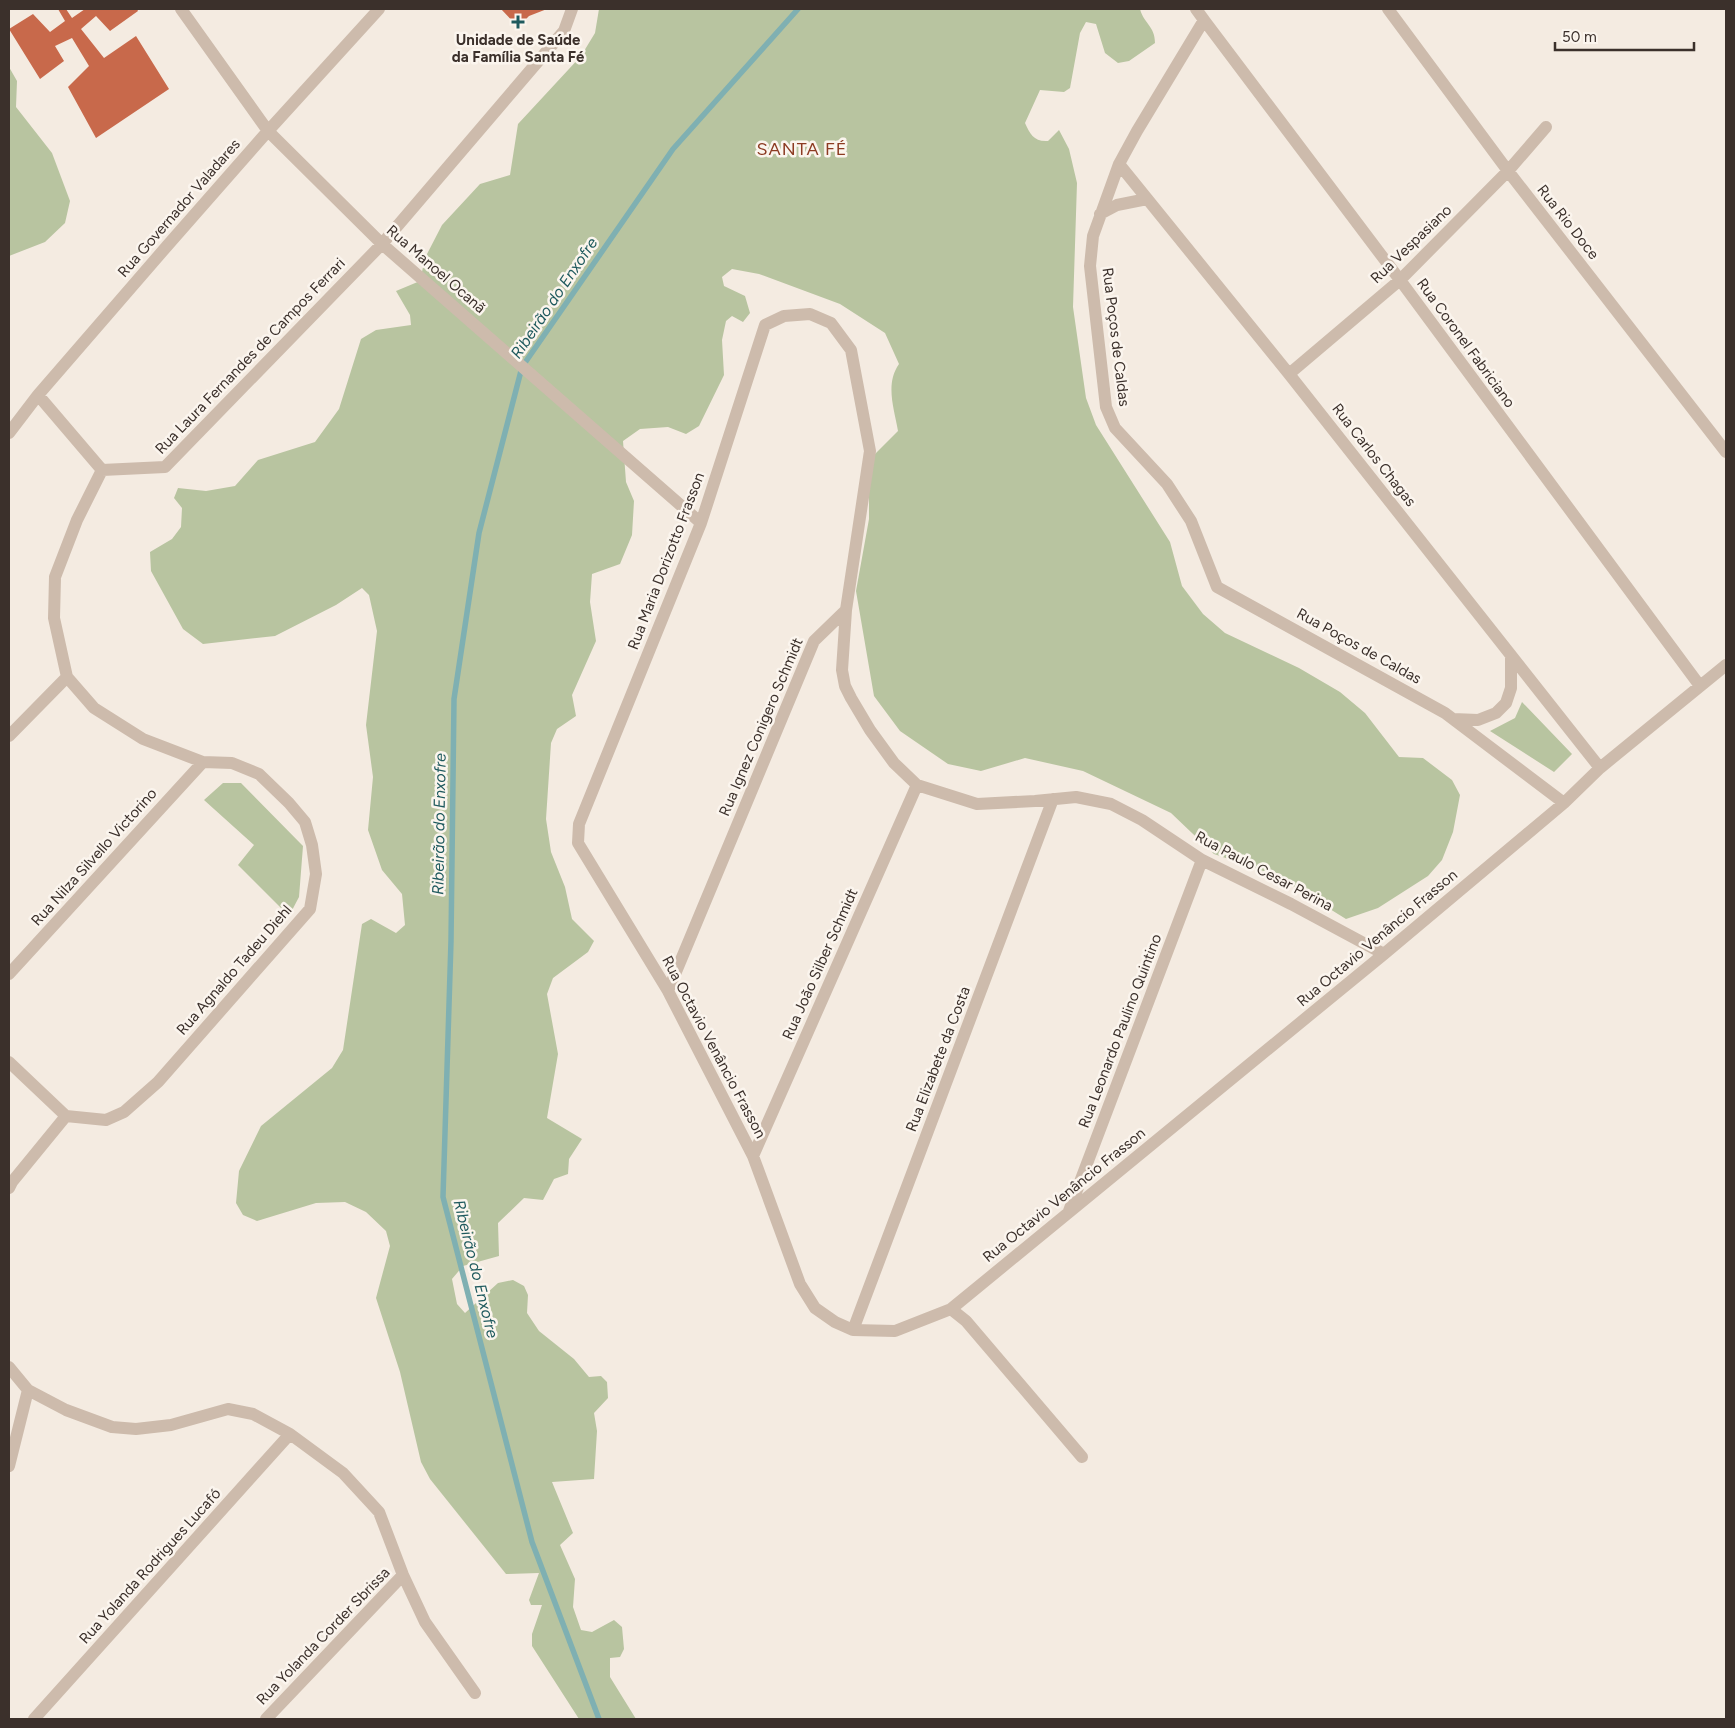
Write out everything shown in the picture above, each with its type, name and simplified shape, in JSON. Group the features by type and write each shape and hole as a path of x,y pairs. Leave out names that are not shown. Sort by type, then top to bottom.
{"street":[{"name":"Rua Manoel Ocanã","path":"181,9 268,131 382,244 701,522"},
{"name":"Rua Laura Fernandes de Campos Ferrari","path":"102,470 165,468 382,244 564,31 572,9"},
{"path":"1196,9 1204,20"},
{"name":"Rua Rio Doce","path":"1388,9 1508,171 1726,452"},
{"name":"Rua Governador Valadares","path":"9,433 38,395 372,11"},
{"name":"Rua Poços de Caldas","path":"1204,20 1119,164 1093,236 1090,266 1106,407 1115,428 1167,484 1192,521 1217,586 1445,713 1564,803"},
{"name":"Rua Coronel Fabriciano","path":"1204,20 1400,280 1700,686"},
{"name":"Rua Vespasiano","path":"1288,374 1400,280 1508,171 1546,127"},
{"name":"Rua Carlos Chagas","path":"1119,164 1600,768"},
{"path":"1100,214 1117,206 1148,199"},
{"name":"Rua Maria Dorizotto Frasson","path":"579,824 701,522 766,324 784,316 810,314 831,323 851,350 870,451 846,610"},
{"path":"38,395 102,470"},
{"name":"Rua Agnaldo Tadeu Diehl","path":"66,1116 106,1120 124,1112 158,1082 310,909 316,874 312,845 305,822 289,803 258,774 232,762 203,762 143,739 94,708 67,677 54,618 55,577 78,520 102,470"},
{"name":"Rua Paulo Cesar Perina","path":"846,610 842,670 846,686 870,730 894,762 917,785 977,804 1076,797 1111,804 1142,820 1202,860 1291,904 1384,954"},
{"name":"Rua Ignez Conigero Schmidt","path":"668,991 814,641 846,610"},
{"path":"1453,719 1478,720 1496,713 1506,703 1511,688 1511,655"},
{"name":"Rua Octavio Venâncio Frasson","path":"579,824 578,843 668,991 753,1156 800,1284 814,1308 835,1322 853,1330 895,1330 951,1309 1384,954 1564,803 1600,768 1726,665"},
{"path":"9,736 67,677"},
{"name":"Rua Nilza Silvello Victorino","path":"9,974 203,762"},
{"name":"Rua João Silber Schmidt","path":"753,1156 917,785"},
{"name":"Rua Elizabete da Costa","path":"853,1330 1053,799"},
{"name":"Rua Leonardo Paulino Quintino","path":"1068,1213 1202,860"},
{"path":"9,1062 66,1116 9,1188"},
{"path":"951,1309 966,1321 1082,1457"},
{"path":"9,1367 28,1390 66,1410 112,1427 136,1429 170,1425 228,1409 253,1414 290,1434 343,1473 379,1512 403,1575 425,1622 475,1693"},
{"path":"9,1466 28,1390"},
{"name":"Rua Yolanda Rodrigues Lucafó","path":"34,1719 290,1434"},
{"name":"Rua Yolanda Corder Sbrissa","path":"266,1719 403,1575"}],"green space":[{"path":"599,9 1140,9 1155,37 1155,43 1129,61 1118,63 1105,53 1096,24 1086,22 1080,33 1070,88 1064,92 1040,90 1025,123 1036,139 1043,141 1048,141 1059,130 1069,149 1077,183 1073,307 1086,398 1096,425 1170,542 1182,586 1203,614 1225,633 1299,668 1340,692 1365,713 1399,757 1423,758 1452,780 1460,795 1453,832 1442,860 1428,876 1378,908 1346,919 1275,875 1214,854 1171,813 1083,771 1025,758 981,771 948,764 900,731 874,696 856,591 869,519 869,460 898,431 891,388 892,380 899,364 885,333 840,304 759,274 732,269 722,277 724,286 745,296 750,313 743,322 732,316 726,321 722,340 724,375 699,426 686,434 668,427 640,429 623,441 626,482 634,501 632,535 620,564 592,574 590,602 596,641 572,695 576,716 557,729 551,743 546,819 551,852 565,887 572,919 594,941 588,952 553,978 547,994 558,1054 547,1118 582,1139 569,1159 568,1174 554,1179 543,1200 524,1198 498,1223 499,1256 463,1266 452,1279 457,1304 465,1313 498,1283 513,1280 524,1286 528,1295 527,1313 539,1331 574,1359 589,1377 601,1376 607,1382 608,1398 594,1413 597,1431 594,1479 552,1482 573,1533 560,1545 575,1579 573,1607 581,1630 592,1632 614,1620 622,1627 624,1649 620,1657 610,1658 610,1677 636,1719 579,1719 532,1646 532,1634 542,1605 531,1605 529,1600 539,1573 506,1574 430,1479 421,1462 400,1372 376,1298 390,1246 386,1231 366,1212 345,1202 316,1203 257,1221 243,1215 236,1203 239,1171 261,1126 332,1068 343,1050 362,924 371,919 396,933 405,925 402,894 382,870 368,830 373,777 366,725 377,631 369,595 362,588 336,605 275,636 203,644 183,629 151,571 150,552 172,539 181,527 182,508 174,498 178,488 206,491 235,486 258,460 315,442 339,409 361,339 376,330 411,325 410,315 396,291 420,281 425,258 442,225 480,184 510,175 518,124 581,56 595,33"},
{"path":"9,67 17,81 16,107 52,153 70,201 65,223 45,242 9,256"},
{"path":"1522,702 1572,754 1554,772 1490,731 1515,718"},
{"path":"223,783 241,783 303,846 299,897 289,916 238,865 254,845 204,800"}],"building":[{"path":"58,9 66,9 72,18 85,9 137,9 138,11 110,31 96,16 81,29 104,58 136,36 169,89 96,138 68,87 89,66 72,38 55,46 64,61 40,79 9,29 33,14 50,32 65,21"},
{"name":"Unidade de Saúde da Família Santa Fé","path":"501,9 547,9 529,16 518,27"}],"waterway":[{"name":"Ribeirão do Enxofre","path":"599,1719 532,1542 443,1197 451,941 454,699 479,533 522,367 673,149 798,9"}],"place":[{"name":"Unidade de Saúde da Família Santa Fé","path":"518,22"}],"district":[{"name":"SANTA FÉ","path":"802,149"}]}
